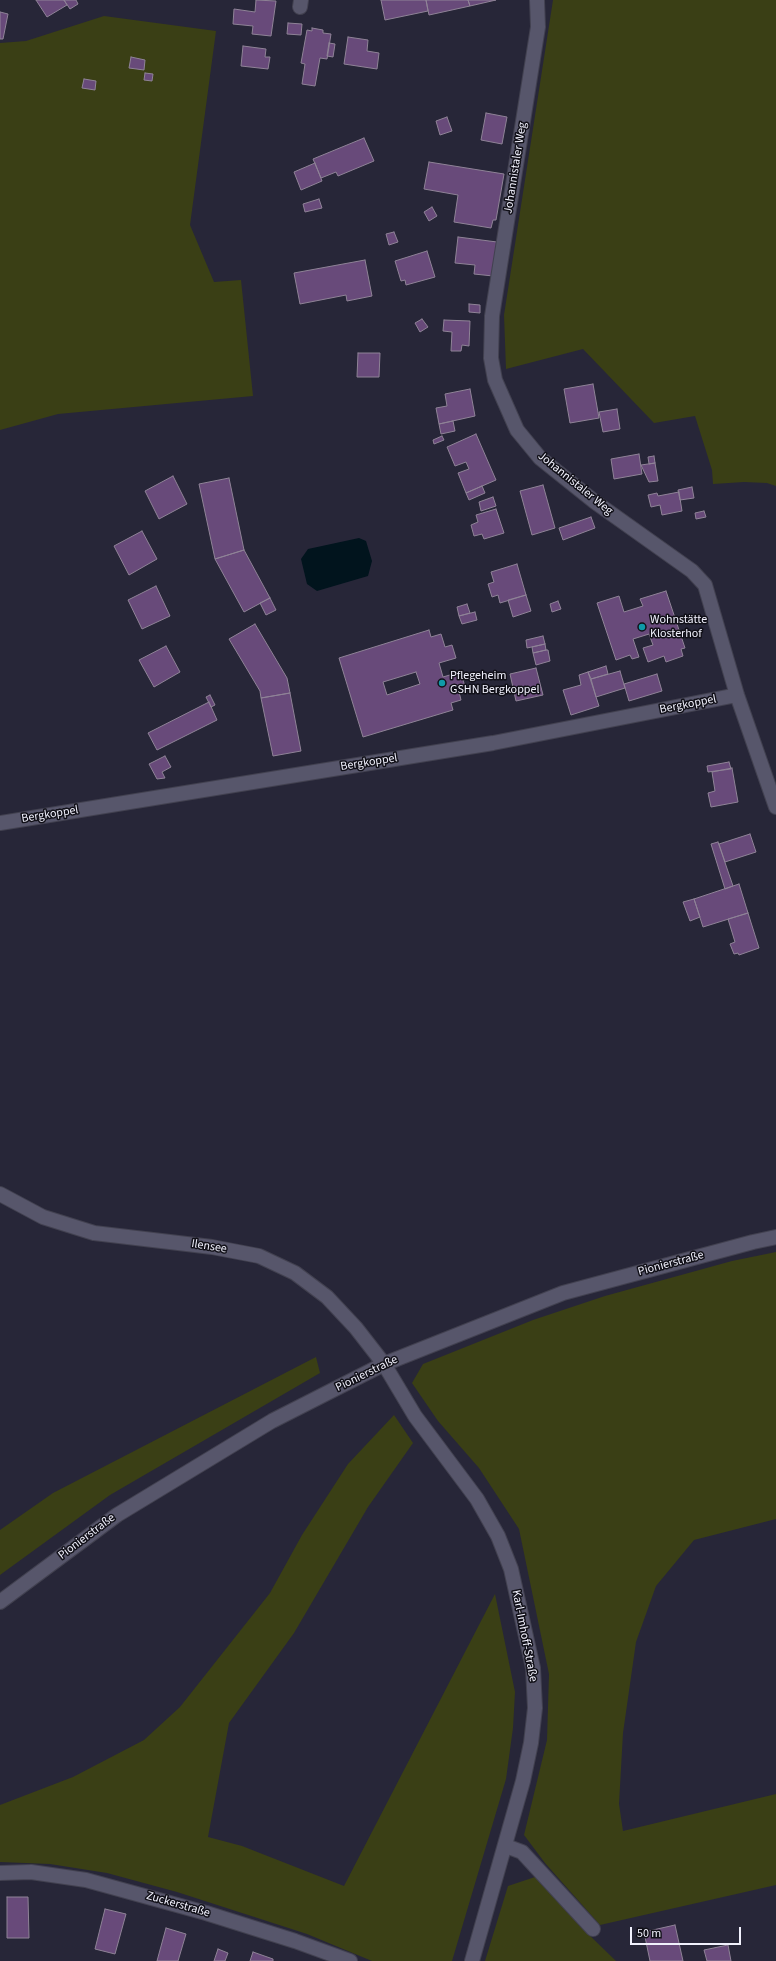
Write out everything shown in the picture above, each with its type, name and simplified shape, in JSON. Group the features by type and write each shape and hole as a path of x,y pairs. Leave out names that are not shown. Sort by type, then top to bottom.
{"street":[{"name":"Johannistaler Weg","path":"537,0 538,27 492,316 491,358 495,380 517,430 540,458 595,502 692,572 705,585 737,695 776,807"},
{"name":"Bergkoppel","path":"0,823 492,743 737,695"},
{"name":"Ilensee","path":"0,1194 43,1217 94,1233 212,1247 259,1256 295,1272 327,1297 356,1328 384,1364"},
{"name":"Pionierstraße","path":"0,1602 117,1515 272,1421 384,1364 563,1293 776,1237"},
{"name":"Karl-Imhoff-Straße","path":"384,1364 415,1416 477,1500 498,1536 511,1569 533,1668 535,1708 531,1743 506,1846 472,1961"},
{"path":"506,1846 522,1852 593,1929"},
{"name":"Zuckerstraße","path":"0,1873 31,1872 86,1880 206,1912 295,1941 350,1961"}],"green space":[{"path":"553,0 776,0 776,486 767,483 744,482 713,484 712,470 695,416 654,423 583,349 506,369 504,315"},
{"path":"104,16 216,31 190,225 214,282 241,280 253,396 58,414 0,430 0,43 26,41"},
{"path":"776,1252 776,1519 694,1540 656,1586 636,1642 623,1733 619,1804 623,1831 776,1794 776,1885 600,1925 545,1863 524,1835 547,1740 549,1674 519,1529 479,1468 438,1421 412,1383 423,1364 533,1320 605,1296 732,1261"},
{"path":"316,1357 320,1373 110,1495 0,1575 0,1530 53,1493"},
{"path":"394,1415 413,1443 368,1507 294,1633 229,1723 208,1837 242,1846 344,1886 495,1594 515,1692 513,1728 506,1779 452,1961 372,1961 307,1934 177,1892 107,1873 50,1864 0,1862 0,1805 73,1777 144,1740 180,1707 270,1593 302,1535 348,1464"},
{"path":"535,1877 583,1929 616,1961 485,1961 508,1886"}],"water":[{"path":"359,538 366,541 372,561 368,576 317,591 307,584 301,559 308,549"}],"building":[{"path":"36,0 64,0 67,5 47,17"},
{"path":"64,0 76,0 78,4 70,9"},
{"path":"256,0 276,1 271,36 252,34 253,26 233,24 234,9 255,12"},
{"path":"381,0 426,0 428,11 385,20"},
{"path":"426,0 468,0 470,6 429,15"},
{"path":"468,0 496,0 470,6"},
{"path":"0,12 8,14 3,39 0,39"},
{"path":"288,23 302,24 301,35 287,34"},
{"path":"312,28 323,30 323,33 331,34 327,59 320,58 315,86 302,84 305,64 301,63 307,30 312,31"},
{"path":"348,37 368,40 367,51 379,53 377,69 344,64"},
{"path":"329,43 335,44 333,57 327,56"},
{"path":"243,46 266,49 265,57 270,57 268,69 241,66"},
{"path":"131,57 145,60 144,70 129,68"},
{"path":"145,73 153,74 152,81 144,80"},
{"path":"84,79 96,81 95,90 82,88"},
{"path":"486,113 507,117 502,144 481,140"},
{"path":"447,117 452,131 440,135 436,121"},
{"path":"364,138 374,161 338,176 336,172 321,178 313,159"},
{"path":"429,162 504,174 496,220 493,220 491,228 454,222 458,195 424,189"},
{"path":"315,163 322,181 301,190 294,172"},
{"path":"319,199 322,208 305,212 303,204"},
{"path":"432,207 437,216 429,221 424,212"},
{"path":"394,232 398,242 389,245 386,234"},
{"path":"458,237 497,242 493,276 474,274 475,265 455,263"},
{"path":"427,251 435,277 406,285 405,280 401,281 395,261"},
{"path":"365,260 372,296 347,301 346,295 300,304 294,273"},
{"path":"469,304 480,305 480,313 469,312"},
{"path":"422,319 428,327 420,332 415,323"},
{"path":"444,320 470,321 469,346 462,345 461,351 451,351 452,332 443,331"},
{"path":"358,353 380,353 379,377 357,377"},
{"path":"593,384 599,418 570,423 564,389"},
{"path":"470,389 475,416 439,424 436,408 447,406 445,394"},
{"path":"617,409 620,429 603,432 599,412"},
{"path":"453,421 455,431 441,434 439,424"},
{"path":"476,434 496,480 466,493 458,473 469,469 466,462 455,466 447,447"},
{"path":"442,436 444,440 434,444 433,440"},
{"path":"639,454 642,474 614,479 611,459"},
{"path":"654,456 655,463 649,464 648,457"},
{"path":"655,463 658,481 649,482 641,465"},
{"path":"173,476 187,504 159,519 145,491"},
{"path":"229,478 244,550 215,559 199,484"},
{"path":"543,485 555,528 532,535 520,491"},
{"path":"482,486 485,493 469,500 466,493"},
{"path":"692,487 694,498 680,500 678,490"},
{"path":"679,492 682,511 662,515 660,505 651,507 648,495 657,493 658,496"},
{"path":"493,497 496,506 481,511 479,502"},
{"path":"496,509 504,533 484,539 482,534 474,536 471,525 478,522 476,515"},
{"path":"704,511 706,517 696,519 695,513"},
{"path":"591,517 595,528 563,540 559,528"},
{"path":"142,531 157,559 129,575 114,546"},
{"path":"244,550 270,598 244,612 215,559"},
{"path":"517,564 526,595 500,603 498,595 492,597 488,584 494,582 491,572"},
{"path":"156,586 170,616 142,629 128,600"},
{"name":"Wohnstätte Klosterhof","path":"666,591 685,648 681,649 683,656 666,662 664,656 648,662 643,648 653,645 649,634 633,639 639,657 632,659 630,655 616,660 597,603 619,596 624,612 643,606 640,599"},
{"path":"526,595 531,611 513,617 508,600"},
{"path":"270,598 276,610 266,615 260,603"},
{"path":"558,601 561,609 552,612 550,604"},
{"path":"467,604 470,613 459,616 457,607"},
{"path":"475,612 477,620 462,624 459,616"},
{"path":"255,624 287,678 290,693 261,698 260,691 229,639"},
{"name":"Pflegeheim GSHN Bergkoppel","path":"429,630 431,637 441,634 445,647 452,645 456,658 439,663 443,677 460,672 465,686 458,688 461,700 451,703 453,710 363,737 339,658","holes":["416,672 420,684 387,695 383,682"]},
{"path":"543,636 545,644 527,648 526,640"},
{"path":"545,644 546,650 533,653 532,647"},
{"path":"166,646 180,672 154,687 139,660"},
{"path":"548,650 550,661 536,665 533,653"},
{"path":"606,666 608,674 591,679 588,672"},
{"path":"536,668 543,695 516,701 510,674"},
{"path":"620,671 625,688 596,697 591,679"},
{"path":"588,672 599,706 571,715 563,690 581,685 579,675"},
{"path":"657,674 662,691 629,701 624,684"},
{"path":"290,693 301,751 273,756 261,698"},
{"path":"210,695 215,705 211,707 206,697"},
{"path":"209,702 217,720 157,750 148,733"},
{"path":"165,756 171,767 162,772 165,778 157,779 149,764"},
{"path":"729,762 731,769 708,772 707,766"},
{"path":"732,768 738,802 711,807 708,793 715,791 712,772"},
{"path":"750,834 756,852 725,862 719,844"},
{"path":"718,842 733,886 725,889 711,844"},
{"path":"739,884 748,913 703,927 694,899"},
{"path":"694,899 700,917 690,921 683,902"},
{"path":"748,913 759,948 739,955 738,953 734,954 730,944 735,942 728,919"},
{"path":"7,1897 28,1897 29,1938 7,1938"},
{"path":"105,1909 126,1914 115,1954 95,1949"},
{"path":"675,1925 683,1961 650,1961 644,1932"},
{"path":"166,1928 186,1934 178,1961 157,1961"},
{"path":"728,1945 731,1961 707,1961 704,1950"},
{"path":"218,1949 228,1953 225,1961 214,1961"},
{"path":"253,1952 273,1959 273,1961 250,1961"}],"place":[{"name":"Wohnstätte Klosterhof","path":"642,627"},
{"name":"Pflegeheim GSHN Bergkoppel","path":"442,683"}]}
